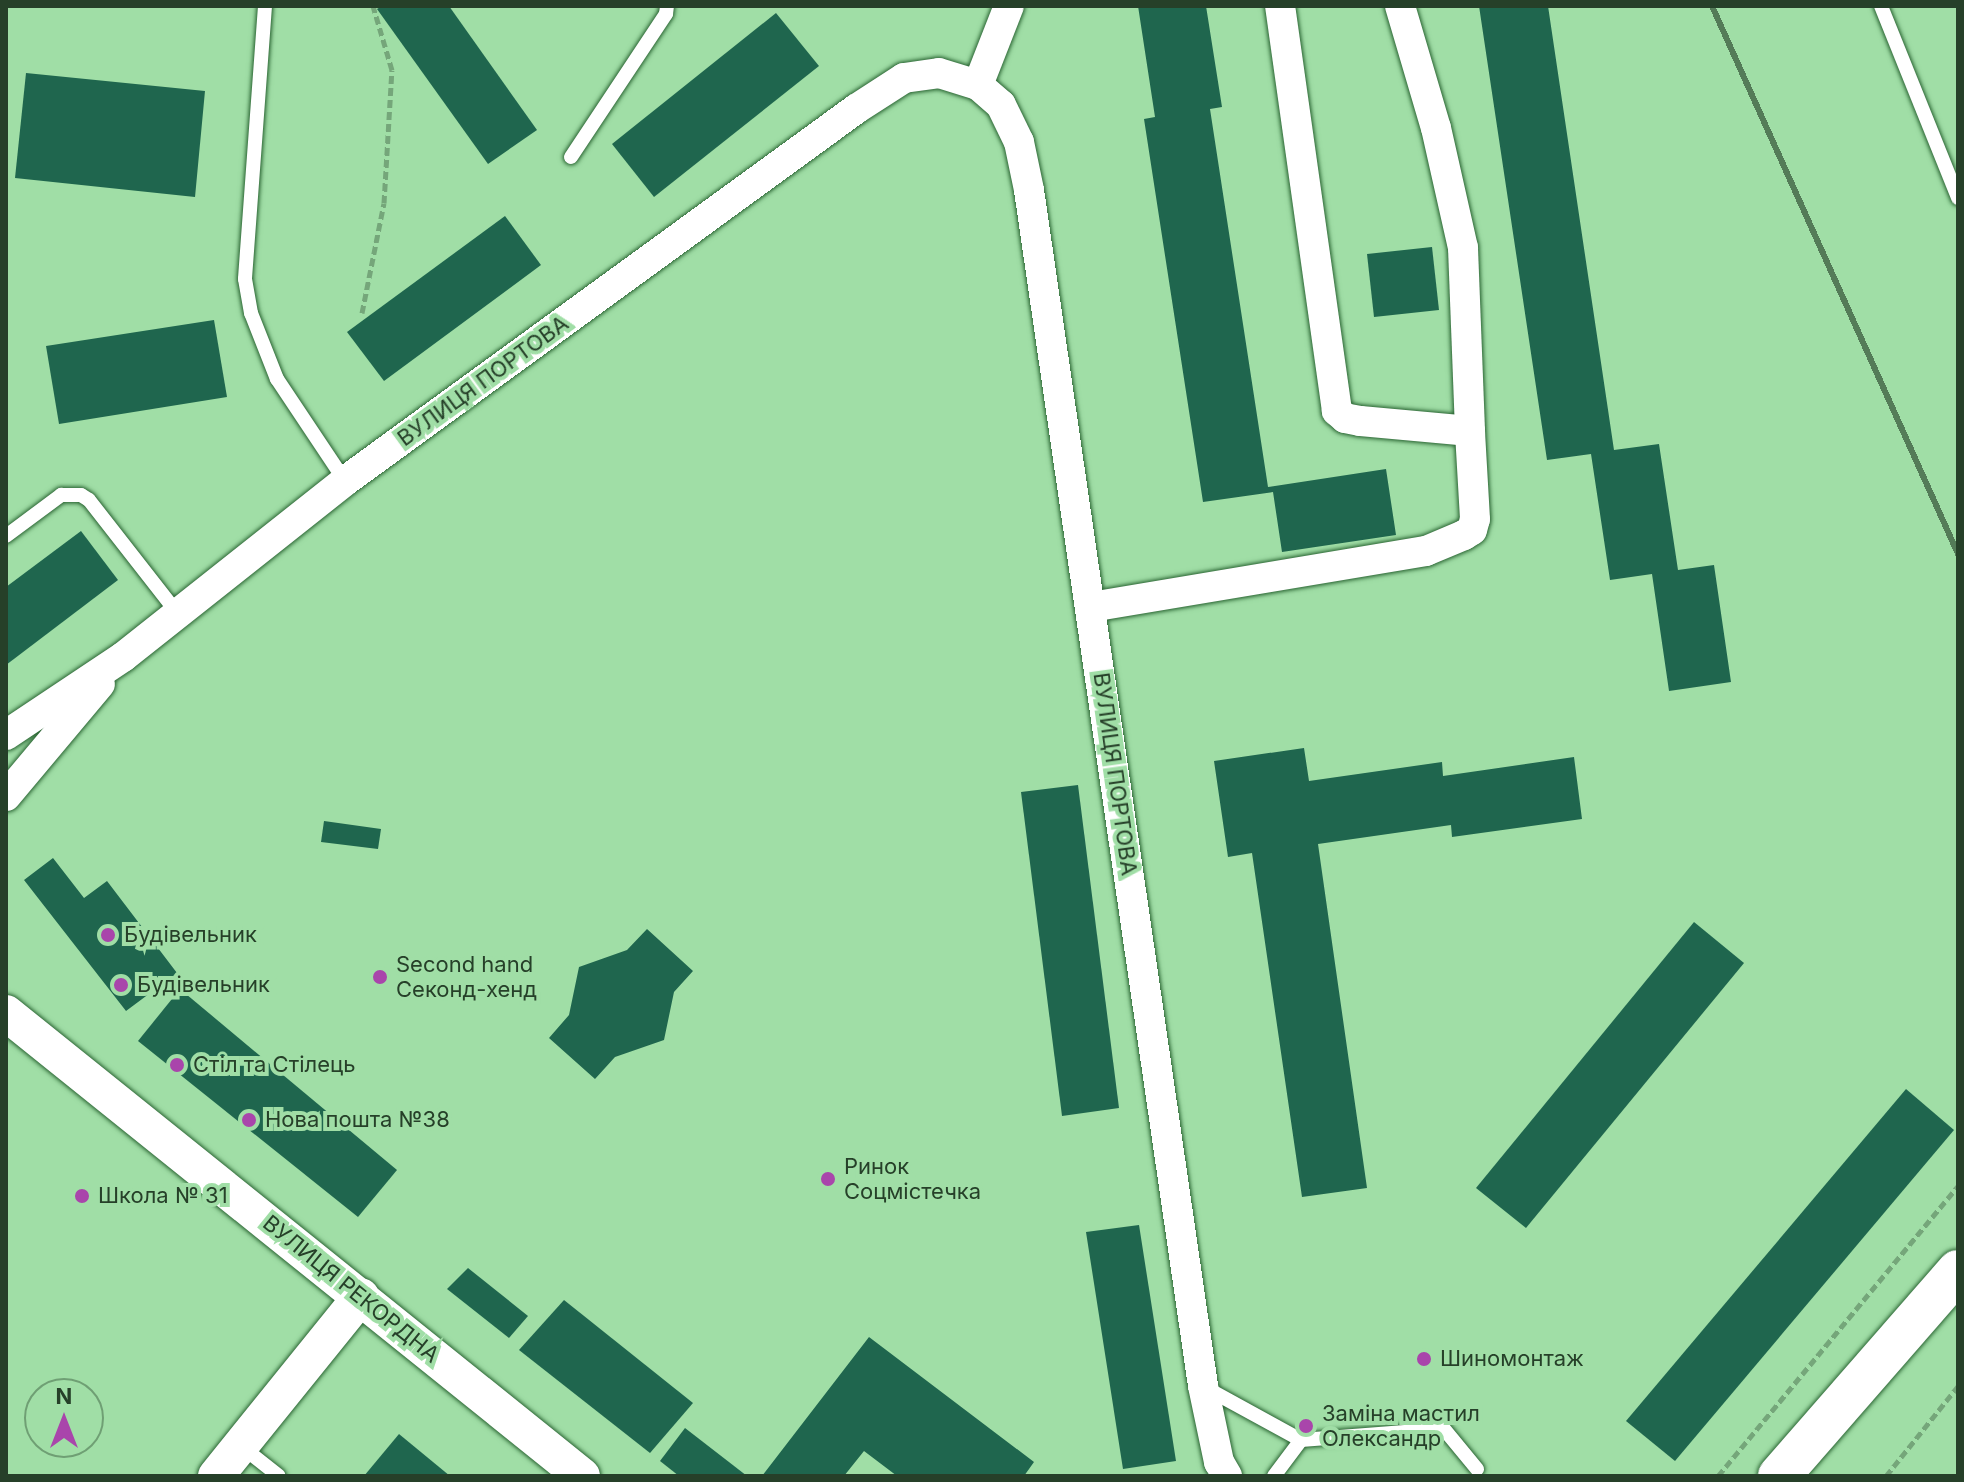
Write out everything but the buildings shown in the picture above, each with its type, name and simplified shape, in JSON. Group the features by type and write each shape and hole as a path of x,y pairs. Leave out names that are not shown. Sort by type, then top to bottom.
{"main road":[{"path":"1779,1476 1958,1271"}],"street":[{"path":"978,85 1009,6"},
{"path":"1280,6 1337,411 1345,418 1360,421 1470,431"},
{"path":"1091,607 1426,551 1450,543 1472,530 1475,519 1463,248 1436,128 1400,6"},
{"name":"ВУЛИЦЯ ПОРТОВА","path":"6,735 123,657 345,481 904,78 939,73 978,85 1001,105 1019,142 1091,607 1203,1386 1219,1462 1227,1476"},
{"path":"6,796 123,657"},
{"name":"ВУЛИЦЯ РЕКОРДНА","path":"6,1013 582,1476"},
{"path":"216,1476 361,1296"}],"lane":[{"path":"265,6 245,279 251,313 277,379 345,481"},
{"path":"571,157 666,14 667,6"},
{"path":"1881,6 1958,198"},
{"path":"6,536 61,495 81,495 89,500 178,614"},
{"path":"1203,1386 1301,1440 1444,1429 1477,1469"},
{"path":"1274,1476 1301,1440"},
{"path":"240,1446 279,1476"}],"path":[{"path":"362,313 384,203 392,70 373,6"},
{"path":"1718,1476 1958,1186"},
{"path":"1886,1476 1958,1386"}],"railway":[{"path":"1712,6 1958,554"}],"place":[{"name":"Будівельник","path":"108,935"},
{"name":"Second hand Секонд-хенд","path":"380,977"},
{"name":"Будiвельник","path":"121,985"},
{"name":"Стіл та Стілець","path":"177,1065"},
{"name":"Нова пошта №38","path":"249,1120"},
{"name":"Ринок Соцмістечка","path":"828,1179"},
{"name":"Школа № 31","path":"82,1196"},
{"name":"Шиномонтаж","path":"1424,1359"},
{"name":"Заміна мастил Олександр","path":"1306,1426"}]}
